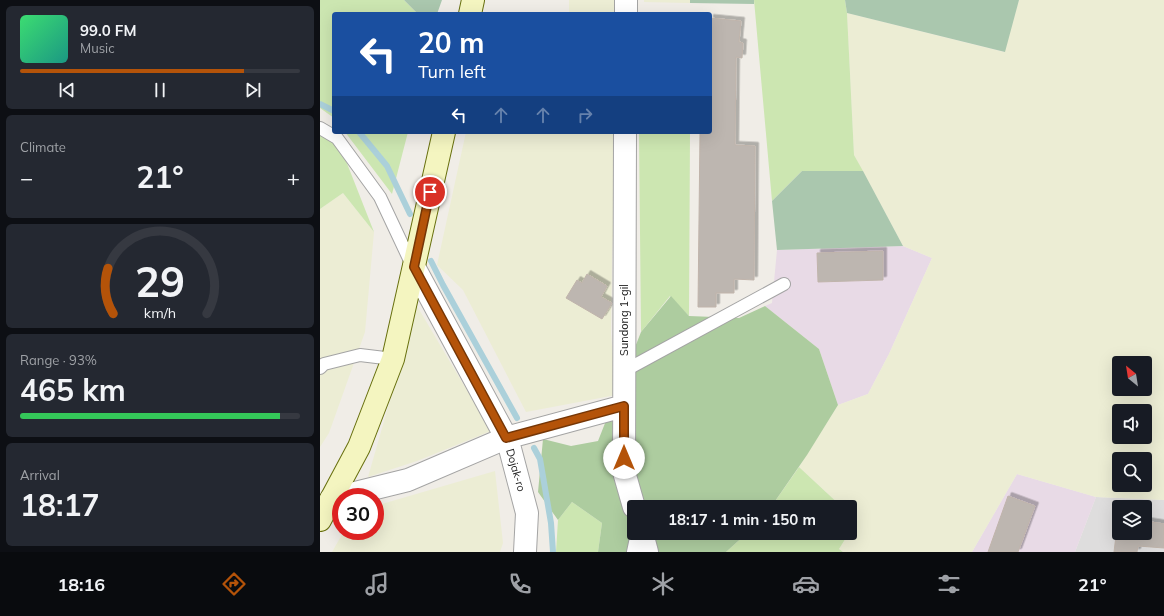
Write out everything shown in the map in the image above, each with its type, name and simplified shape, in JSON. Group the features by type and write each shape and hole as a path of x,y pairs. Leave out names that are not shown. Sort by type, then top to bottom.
{"street":[{"path":"470,12 473,0"},
{"path":"626,0 626,12"},
{"path":"320,520 359,446 393,359 444,134"},
{"name":"Sundong 1-gil","path":"625,134 624,472 632,500"},
{"name":"Dojak-ro","path":"414,267 506,438 527,513 525,552"},
{"path":"331,500 408,480 506,438 624,406"},
{"path":"644,540 647,552"}],"lane":[{"path":"320,128 338,138 380,197 414,267"},
{"path":"624,371 784,284"},
{"path":"320,368 324,364 360,355 393,359"},
{"path":"633,552 636,540"}],"shaded area":[{"path":"903,246 932,258 889,354 868,394 838,405 819,349 765,306 772,303 777,250"},
{"path":"1017,474 1096,497 1075,552 972,552"},
{"path":"1096,497 1164,500 1164,552 1075,552"}],"green space":[{"path":"320,0 404,0 416,12 332,12 332,117 320,108"},
{"path":"404,0 442,0 438,12 416,12"},
{"path":"569,0 623,0 623,12 569,12"},
{"path":"644,0 690,0 690,3 644,2"},
{"path":"690,0 754,0 754,4 690,3"},
{"path":"754,0 845,0 847,13 854,155 863,171 802,171 772,201"},
{"path":"845,0 1019,0 1005,52 847,13"},
{"path":"1019,0 1164,0 1164,500 1096,497 1017,474 972,552 843,552 839,549 845,540 857,540 857,500 834,500 799,467 838,405 868,394 889,354 932,258 903,246 854,155 847,13 1004,52"},
{"path":"320,130 337,138 374,232 343,193 320,209"},
{"path":"347,134 407,134 392,194"},
{"path":"466,134 617,134 611,334 616,395 526,412 463,290 437,265"},
{"path":"639,134 690,134 689,316 670,296 641,332"},
{"path":"802,171 863,171 903,246 777,250 772,201"},
{"path":"343,193 374,232 365,332 329,433 320,447 320,209"},
{"path":"671,296 689,316 739,318 765,306 819,349 838,405 807,455 776,500 627,500 627,540 739,540 726,552 598,552 602,523 572,502 558,520 538,492 543,439 571,446 598,441 641,332"},
{"path":"417,306 491,431 417,461 368,477"},
{"path":"799,467 834,500 776,500"},
{"path":"495,471 503,543 500,552 332,552 339,540 384,540 384,503"},
{"path":"572,502 602,523 598,552 556,552 558,520"},
{"path":"739,540 845,540 839,549 843,552 726,552"}],"building":[{"path":"712,18 741,21 739,42 743,43 742,58 736,57 735,145 755,146 754,280 734,279 734,293 716,293 716,307 698,307 700,134 712,134"},
{"path":"883,251 883,280 818,282 817,253"},
{"path":"587,274 607,286 601,297 612,303 602,319 566,298 577,280 582,283"},
{"path":"1008,496 1035,506 1018,552 988,552"},
{"path":"1152,522 1164,524 1164,548 1138,546 1137,552 1114,552 1115,540 1152,540"}],"waterway":[{"path":"320,104 332,110"},
{"path":"361,134 387,166 410,214"},
{"path":"431,261 517,418"},
{"path":"534,448 540,459 551,523 553,552"}],"route":[{"path":"430,192 414,267 506,438 624,406 624,458"}]}
